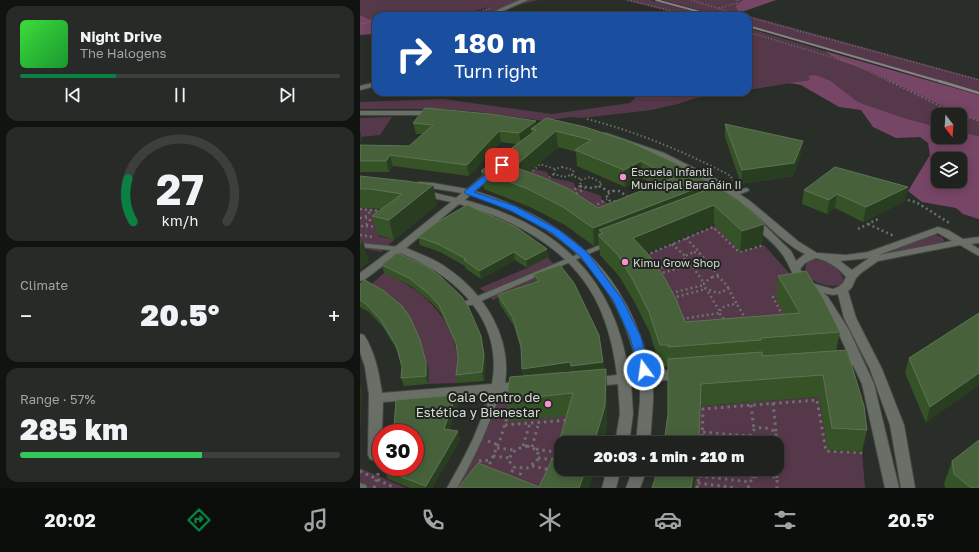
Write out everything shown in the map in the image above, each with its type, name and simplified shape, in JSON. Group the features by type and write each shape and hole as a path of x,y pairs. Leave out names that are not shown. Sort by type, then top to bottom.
{"street":[{"path":"498,12 525,0"},
{"path":"360,88 372,85"},
{"path":"360,113 444,114"},
{"path":"851,277 839,264 795,244 757,211 734,194 673,160 642,147 601,136 671,166 725,198 753,219 787,253 796,268 798,275 824,300 843,330 868,384 892,488"},
{"path":"360,278 399,249 501,166"},
{"path":"623,436 627,405 625,379 618,344 602,302 587,278 571,259 534,233 498,214 410,187 468,192 512,208 555,232 584,254 617,299 635,337 646,377 647,411 644,436"},
{"path":"725,198 746,190"},
{"path":"796,268 798,262 808,256 846,258 865,256 938,230 945,232 979,253"},
{"path":"472,301 617,240"},
{"path":"807,285 833,292 842,290 848,285 851,277 865,264 875,259 961,242 979,240"},
{"path":"360,245 399,249 436,266 455,279 489,320 497,344 500,366 498,388 490,412 475,446 452,488"},
{"path":"842,290 850,318 876,369 897,425 908,488"},
{"path":"360,338 371,365 377,398 376,424"},
{"path":"825,362 857,360"},
{"path":"581,382 692,373"},
{"path":"377,398 536,385"},
{"path":"609,488 612,476"},
{"path":"633,488 637,476"}],"path":[{"path":"628,0 677,12"},
{"path":"691,0 730,12"},
{"path":"718,8 737,3 738,0"},
{"path":"752,18 979,80"},
{"path":"360,24 372,22"},
{"path":"752,33 851,64 940,106 979,121"},
{"path":"524,178 540,164 555,169 562,167 573,170 574,174 572,175"},
{"path":"542,184 554,174 555,169"},
{"path":"554,174 562,177 572,175 582,180 590,177 600,181 602,183 599,186"},
{"path":"564,195 580,186 580,182 582,180"},
{"path":"580,186 585,188"},
{"path":"575,195 585,188 599,186 610,192 618,191 627,196 626,200 613,202 606,205"},
{"path":"607,199 606,195 610,192"},
{"path":"901,198 916,202 953,225"},
{"path":"607,199 613,202"},
{"path":"590,209 607,199"},
{"path":"360,209 387,212"},
{"path":"360,217 365,209"},
{"path":"365,217 372,210"},
{"path":"362,227 379,211"},
{"path":"360,217 365,217 377,222"},
{"path":"858,229 880,218"},
{"path":"868,224 906,241"},
{"path":"362,227 385,227 373,237"},
{"path":"641,257 714,227 739,252 764,245"},
{"path":"686,238 728,287 747,323"},
{"path":"672,244 685,256"},
{"path":"685,256 694,252 700,253"},
{"path":"684,261 685,256"},
{"path":"684,261 690,266 704,284 722,319"},
{"path":"660,280 652,270 684,261"},
{"path":"656,275 690,266 704,266 707,261"},
{"path":"674,304 668,293 704,284 712,277 719,277"},
{"path":"671,298 707,290 720,293 724,292 728,287"},
{"path":"786,295 773,297 787,322"},
{"path":"682,320 719,312 728,304 738,306"},
{"path":"680,314 685,326"},
{"path":"715,320 722,319 726,321 739,322 744,316"},
{"path":"726,321 728,327"},
{"path":"703,436 703,409 817,400 826,451 864,453"},
{"path":"773,403 776,436"},
{"path":"703,432 749,436 754,429 751,405"},
{"path":"484,476 497,448 509,409"},
{"path":"505,425 569,420 568,427"},
{"path":"534,448 539,422"},
{"path":"523,446 530,423"},
{"path":"754,429 770,427 776,432"},
{"path":"497,448 514,450 523,446 554,452"},
{"path":"532,466 538,458 538,452 534,448"},
{"path":"514,450 510,458 511,465 514,467 522,469 532,466 554,470"},
{"path":"493,456 510,458"},
{"path":"538,458 554,460"},
{"path":"507,481 514,467"},
{"path":"514,488 522,469"},
{"path":"360,471 376,480 396,488"},
{"path":"748,488 752,478 762,474 774,475 777,478 777,488"},
{"path":"374,488 377,476"},
{"path":"697,488 699,476 750,482"},
{"path":"698,483 736,488"}],"shaded area":[{"path":"360,0 538,0 507,8 504,12 480,12 489,7 471,12 372,12 372,19 360,15"},
{"path":"624,0 650,0 696,12 671,12"},
{"path":"662,0 743,0 735,6 738,12 706,12"},
{"path":"743,0 776,0 742,12 738,12 735,6"},
{"path":"360,15 372,19 372,34 360,35"},
{"path":"752,17 979,79 979,95 752,27"},
{"path":"752,29 825,51 833,58 852,63 951,108 931,108 931,125 904,118 858,102 831,81 810,80 752,89"},
{"path":"825,51 979,95 979,121 967,116 967,108 949,108 867,70 829,55"},
{"path":"815,75 831,81 858,102 904,118 931,125 931,144 967,144 967,133 979,136 979,219 963,214 956,208 922,202 908,191 930,155 928,143 920,137 896,138 873,127 861,110 839,107 801,85 789,83 810,80 808,76"},
{"path":"637,96 709,96 651,110 582,118 571,117 544,121 480,112 440,109 360,109 360,102 443,99 552,114 630,103"},
{"path":"967,116 979,121 979,136 967,133"},
{"path":"392,117 380,135 360,137 360,118"},
{"path":"533,169 547,172 549,177 574,183 575,187 601,196 602,200 609,204 600,225 517,184"},
{"path":"360,208 407,213 378,236 394,240 381,252 360,248"},
{"path":"716,225 743,251 764,245 807,293 801,336 689,344 637,259"},
{"path":"931,234 942,237 944,240 943,244 881,255"},
{"path":"548,257 560,273 535,281 493,300 480,288 527,268"},
{"path":"822,259 838,270 844,280 840,285 834,286 821,284 810,278 806,268 807,262"},
{"path":"384,273 417,291 430,302 441,315 455,346 458,364 458,383 428,384 429,370 422,348 367,288"},
{"path":"819,397 828,450 862,452 865,488 694,488 696,476 784,476 784,436 699,436 700,406"},
{"path":"514,399 576,415 565,436 554,436 555,476 553,488 446,488 459,468 475,435 485,401"},
{"path":"360,468 372,473 372,476 378,476 406,488 360,488"}],"building":[{"path":"425,108 490,114 536,121 519,133 499,131 467,165 390,155 386,161 360,161 360,145 409,146 433,125 413,123"},
{"path":"546,118 585,127 630,142 685,168 710,183 593,228 563,207 528,189 481,171 536,130 531,129","holes":["556,131 591,140 575,150 624,170 641,161 673,178 598,208 569,189 514,167"]},
{"path":"725,124 803,141 794,163 742,170"},
{"path":"835,167 908,187 866,207 837,194 829,200 804,190"},
{"path":"360,176 433,185 389,220 372,216 402,194 360,189"},
{"path":"717,186 741,202 764,224 742,231 714,205 633,238 648,254 664,277 676,299 685,322 800,313 778,276 806,271 823,298 840,332 668,347 669,345 660,345 649,312 634,282 618,255 598,235 603,233 599,230"},
{"path":"467,205 516,227 547,249 526,260 514,252 479,271 464,260 466,259 438,244 418,237 436,223"},
{"path":"397,253 426,266 440,276 462,297 468,306 481,336 484,355 482,372 456,375 458,359 456,343 439,305 429,294 409,278 382,265"},
{"path":"560,265 574,283 599,335 603,362 571,366 570,362 522,369 521,346 513,318 498,295 539,281 534,274"},
{"path":"365,280 384,291 402,306 410,317 420,340 426,362 426,376 401,378 402,367 396,345 380,319 366,304 360,300 360,284"},
{"path":"979,313 979,373 930,407 909,358"},
{"path":"847,350 864,406 867,430 832,428 823,375 701,384 699,436 665,436 668,414 668,359 762,352 762,356"},
{"path":"606,369 605,406 596,436 561,436 573,393 506,400 510,377"},
{"path":"456,395 444,429 458,431 426,486 399,476 424,476 424,424 394,424 396,400"},
{"path":"979,440 979,488 971,488 954,474 952,461"},
{"path":"554,455 554,476 583,476 579,488 458,488 478,463 539,487"},
{"path":"656,476 693,476 691,488 652,488"}],"railway":[{"path":"656,0 700,12"},
{"path":"752,27 942,82"},
{"path":"939,81 979,93"}],"place":[{"name":"Escuela Infantil Municipal Barañáin II","path":"623,177"},
{"name":"Kimu Grow Shop","path":"625,262"},
{"name":"Cala Centro de Estética y Bienestar","path":"548,404"}],"route":[{"path":"502,165 468,192 512,208 555,232 584,254 617,299 635,337 644,370"}]}
